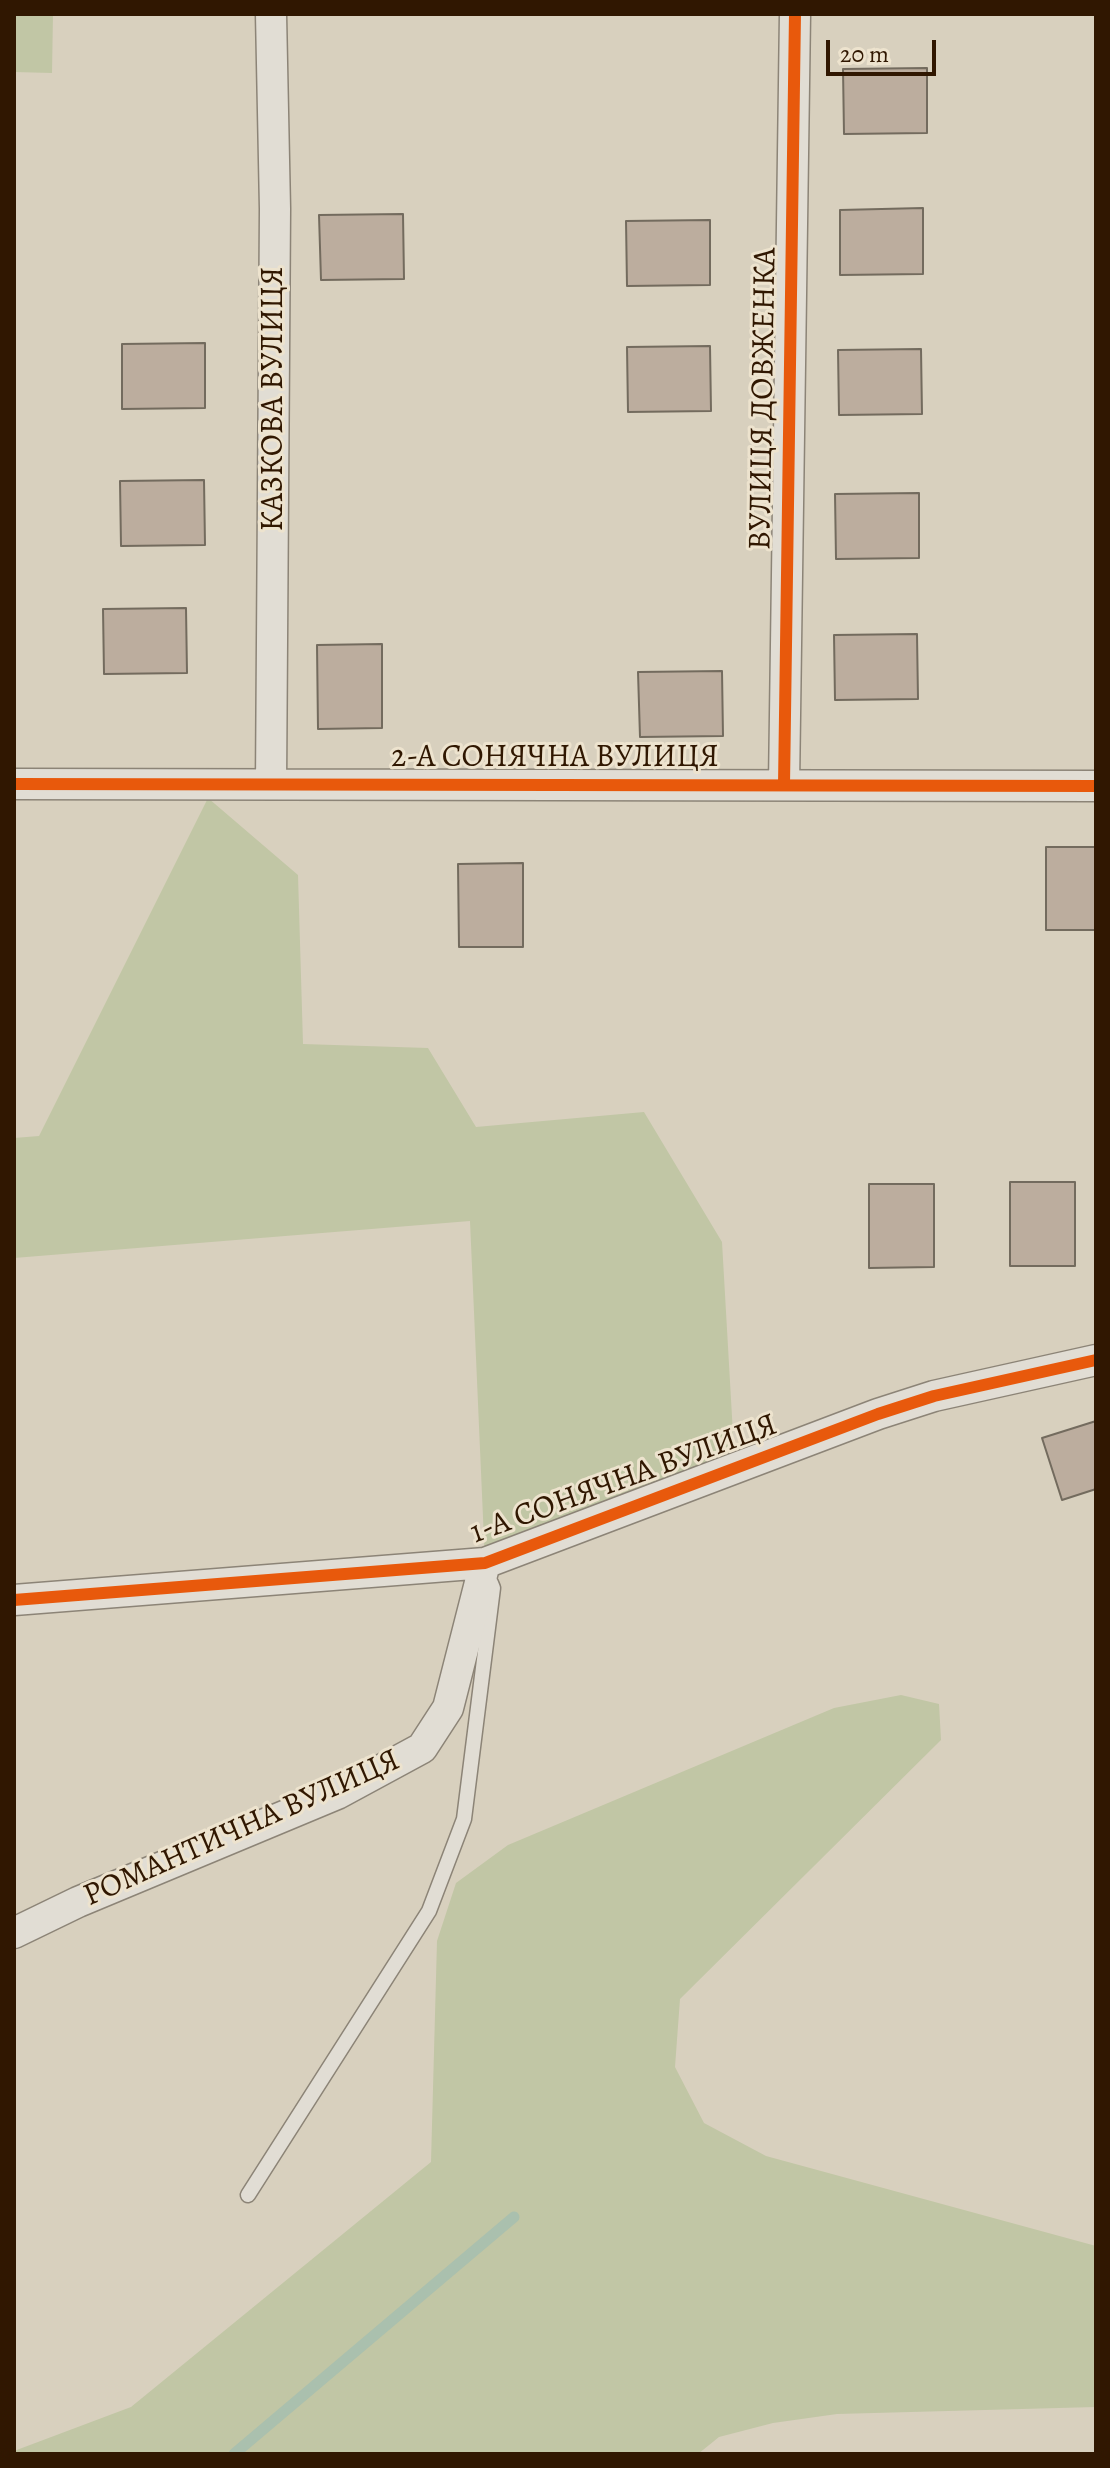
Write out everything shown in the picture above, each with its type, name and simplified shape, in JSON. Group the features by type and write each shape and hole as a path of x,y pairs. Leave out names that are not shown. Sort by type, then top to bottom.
{"street":[{"name":"КАЗКОВА ВУЛИЦЯ","path":"271,14 275,209 271,784"},
{"name":"ВУЛИЦЯ ДОВЖЕНКА","path":"784,785 795,14"},
{"name":"2-А СОНЯЧНА ВУЛИЦЯ","path":"14,784 1096,786"},
{"name":"1-А СОНЯЧНА ВУЛИЦЯ","path":"14,1600 485,1563 878,1414 934,1396 1096,1360"},
{"name":"РОМАНТИЧНА ВУЛИЦЯ","path":"14,1933 78,1902 337,1794 422,1748 448,1708 485,1563"}],"lane":[{"path":"248,2195 429,1911 464,1819 493,1588 485,1563"}],"green space":[{"path":"14,14 53,14 52,73 14,72"},
{"path":"208,798 298,875 303,1044 428,1048 476,1127 644,1112 722,1242 735,1469 485,1563 470,1221 14,1258 14,1138 39,1136"},
{"path":"901,1695 939,1704 941,1740 680,1999 675,2067 704,2123 766,2156 1096,2246 1096,2407 837,2414 773,2423 719,2437 698,2454 14,2454 14,2451 131,2407 431,2162 437,1941 456,1883 508,1845 834,1708"}],"building":[{"path":"927,68 927,133 844,134 843,69"},
{"path":"923,208 923,274 840,275 840,210"},
{"path":"403,214 404,279 321,280 319,215"},
{"path":"710,220 710,285 627,286 626,221"},
{"path":"205,343 205,408 122,409 122,344"},
{"path":"710,346 711,411 628,412 627,347"},
{"path":"921,349 922,414 839,415 838,350"},
{"path":"204,480 205,545 121,546 120,481"},
{"path":"919,493 919,558 836,559 835,494"},
{"path":"186,608 187,673 104,674 103,609"},
{"path":"917,634 918,699 835,700 834,635"},
{"path":"382,644 382,728 318,729 317,645"},
{"path":"722,671 723,736 640,737 638,672"},
{"path":"1046,847 1096,847 1096,930 1046,930"},
{"path":"523,863 523,947 459,947 458,864"},
{"path":"1010,1182 1075,1182 1075,1266 1010,1266"},
{"path":"869,1184 934,1184 934,1267 869,1268"},
{"path":"1096,1421 1096,1489 1062,1500 1042,1438"}],"waterway":[{"path":"234,2454 514,2217"}],"cycle path":[{"path":"784,785 795,14"},
{"path":"14,784 1096,786"},
{"path":"14,1600 485,1563 878,1414 934,1396 1096,1360"}]}
